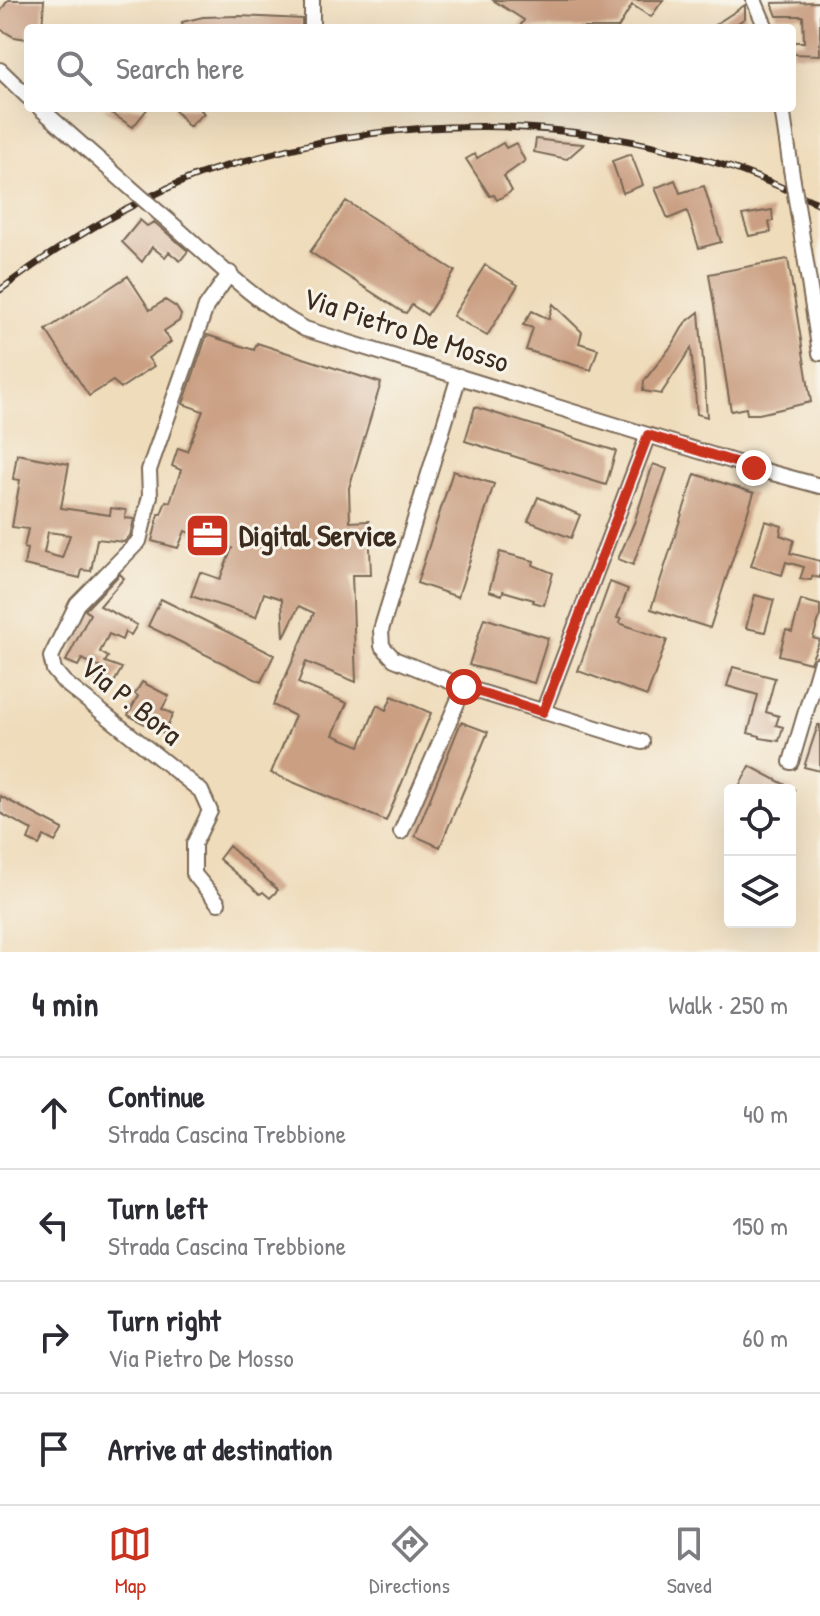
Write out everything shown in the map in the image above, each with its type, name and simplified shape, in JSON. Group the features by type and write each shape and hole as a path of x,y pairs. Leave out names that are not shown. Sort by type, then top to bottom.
{"street":[{"path":"312,0 312,24"},
{"path":"754,0 764,24"},
{"path":"0,70 24,93"},
{"name":"Via Pietro De Mosso","path":"45,112 230,273 283,317 305,329 820,486"},
{"path":"783,112 820,353"},
{"name":"Via P. Bora","path":"218,903 194,874 194,844 210,811 201,791 64,682 54,670 51,657 77,604 139,541 150,496 149,470 206,307 230,273"},
{"path":"459,376 381,630 382,646 394,659 464,687 642,742"},
{"path":"543,712 648,435"},
{"path":"791,762 820,664"},
{"path":"401,832 464,687"}],"building":[{"path":"8,0 44,0 42,24 24,24 24,38 0,29 0,12"},
{"path":"493,0 663,0 651,17 632,5 620,24 522,24 524,20"},
{"path":"820,2 820,55 796,54 796,42 804,42 803,16 777,16 772,3"},
{"path":"745,5 745,18 737,24 716,24"},
{"path":"203,17 302,19 302,24 182,24"},
{"path":"109,112 145,112 133,127"},
{"path":"176,112 204,113 189,127"},
{"path":"536,139 584,144 567,159 534,152"},
{"path":"503,143 506,148 516,143 525,161 504,176 512,191 497,200 494,195 490,196 466,159 475,154 477,158"},
{"path":"631,154 643,185 623,193 612,161"},
{"path":"675,180 680,193 704,186 721,242 699,248 687,211 668,219 655,188"},
{"path":"346,201 455,271 427,315 412,305 406,313 401,311 310,252"},
{"path":"772,210 773,221 769,222 771,232 749,236 742,215"},
{"path":"140,220 147,226 154,222 188,251 180,261 169,252 165,257 152,247 142,262 122,242"},
{"path":"788,259 811,402 759,414 747,414 746,408 731,411 709,274"},
{"path":"485,265 518,285 487,336 453,316"},
{"path":"128,276 150,310 165,300 176,307 181,315 179,321 164,331 171,342 148,358 154,366 121,388 113,381 89,396 46,330"},
{"path":"553,304 582,332 579,343 598,349 591,370 526,350 533,328 523,325 532,311 549,319"},
{"path":"699,312 707,417 697,414 691,348 661,394 643,391 644,381 685,323"},
{"path":"207,335 254,350 257,343 381,383 349,488 350,522 369,521 371,575 352,575 356,682 306,662 298,683 347,703 333,735 360,746 377,705 386,710 392,696 431,713 386,821 271,773 295,716 273,705 314,613 299,606 284,637 282,599 264,593 256,617 191,596 200,572 220,579 232,548 185,531 178,548 152,541 159,514 166,501 170,502 181,470 172,466 178,448 187,451 203,411 183,404"},
{"path":"475,407 616,451 606,485 465,441"},
{"path":"17,454 69,464 61,508 110,515 111,508 126,510 125,518 134,519 130,536 124,542 97,539 91,571 82,570 80,578 24,565 28,529 12,527 20,480 13,479","holes":["48,532 70,535 62,558 44,553"]},
{"path":"653,464 667,469 633,565 618,559 634,523"},
{"path":"453,471 494,484 458,597 417,583"},
{"path":"695,474 754,493 710,628 651,609"},
{"path":"538,497 580,515 571,538 528,521"},
{"path":"765,521 782,526 780,535 794,540 790,553 820,561 820,578 800,579 804,567 786,562 782,575 751,566"},
{"path":"500,552 534,561 533,565 553,573 544,605 503,591 502,595 489,591"},
{"path":"120,574 124,578 100,606 137,625 131,635 125,632 122,640 109,634 100,652 108,657 105,662 122,668 111,688 94,679 100,667 82,659 78,666 66,661 90,614 85,610"},
{"path":"610,582 628,589 617,618 621,619 619,623 667,640 647,696 578,671"},
{"path":"755,595 774,600 765,632 746,628"},
{"path":"161,599 274,655 261,682 148,626"},
{"path":"801,600 820,605 813,638 820,640 810,663 779,655 786,630 792,632"},
{"path":"484,618 548,638 534,683 469,665"},
{"path":"733,667 775,678 766,712 779,716 776,725 783,727 779,741 748,733 758,695 727,686"},
{"path":"142,682 169,696 162,709 173,714 163,734 128,715"},
{"path":"461,722 488,732 440,847 415,836"},
{"path":"820,725 820,771 804,767"},
{"path":"750,766 784,784 740,784"},
{"path":"0,796 63,829 55,842 44,836 39,845 28,840 32,830 0,813"},
{"path":"229,846 278,890 270,898 263,892 260,894 219,859"}],"railway":[{"path":"0,290 91,229 188,179 263,156 374,133 485,126 597,135 722,164 820,204"}],"place":[{"name":"Digital Service","path":"208,536"}],"route":[{"path":"464,687 543,712 648,435 754,468"}]}
